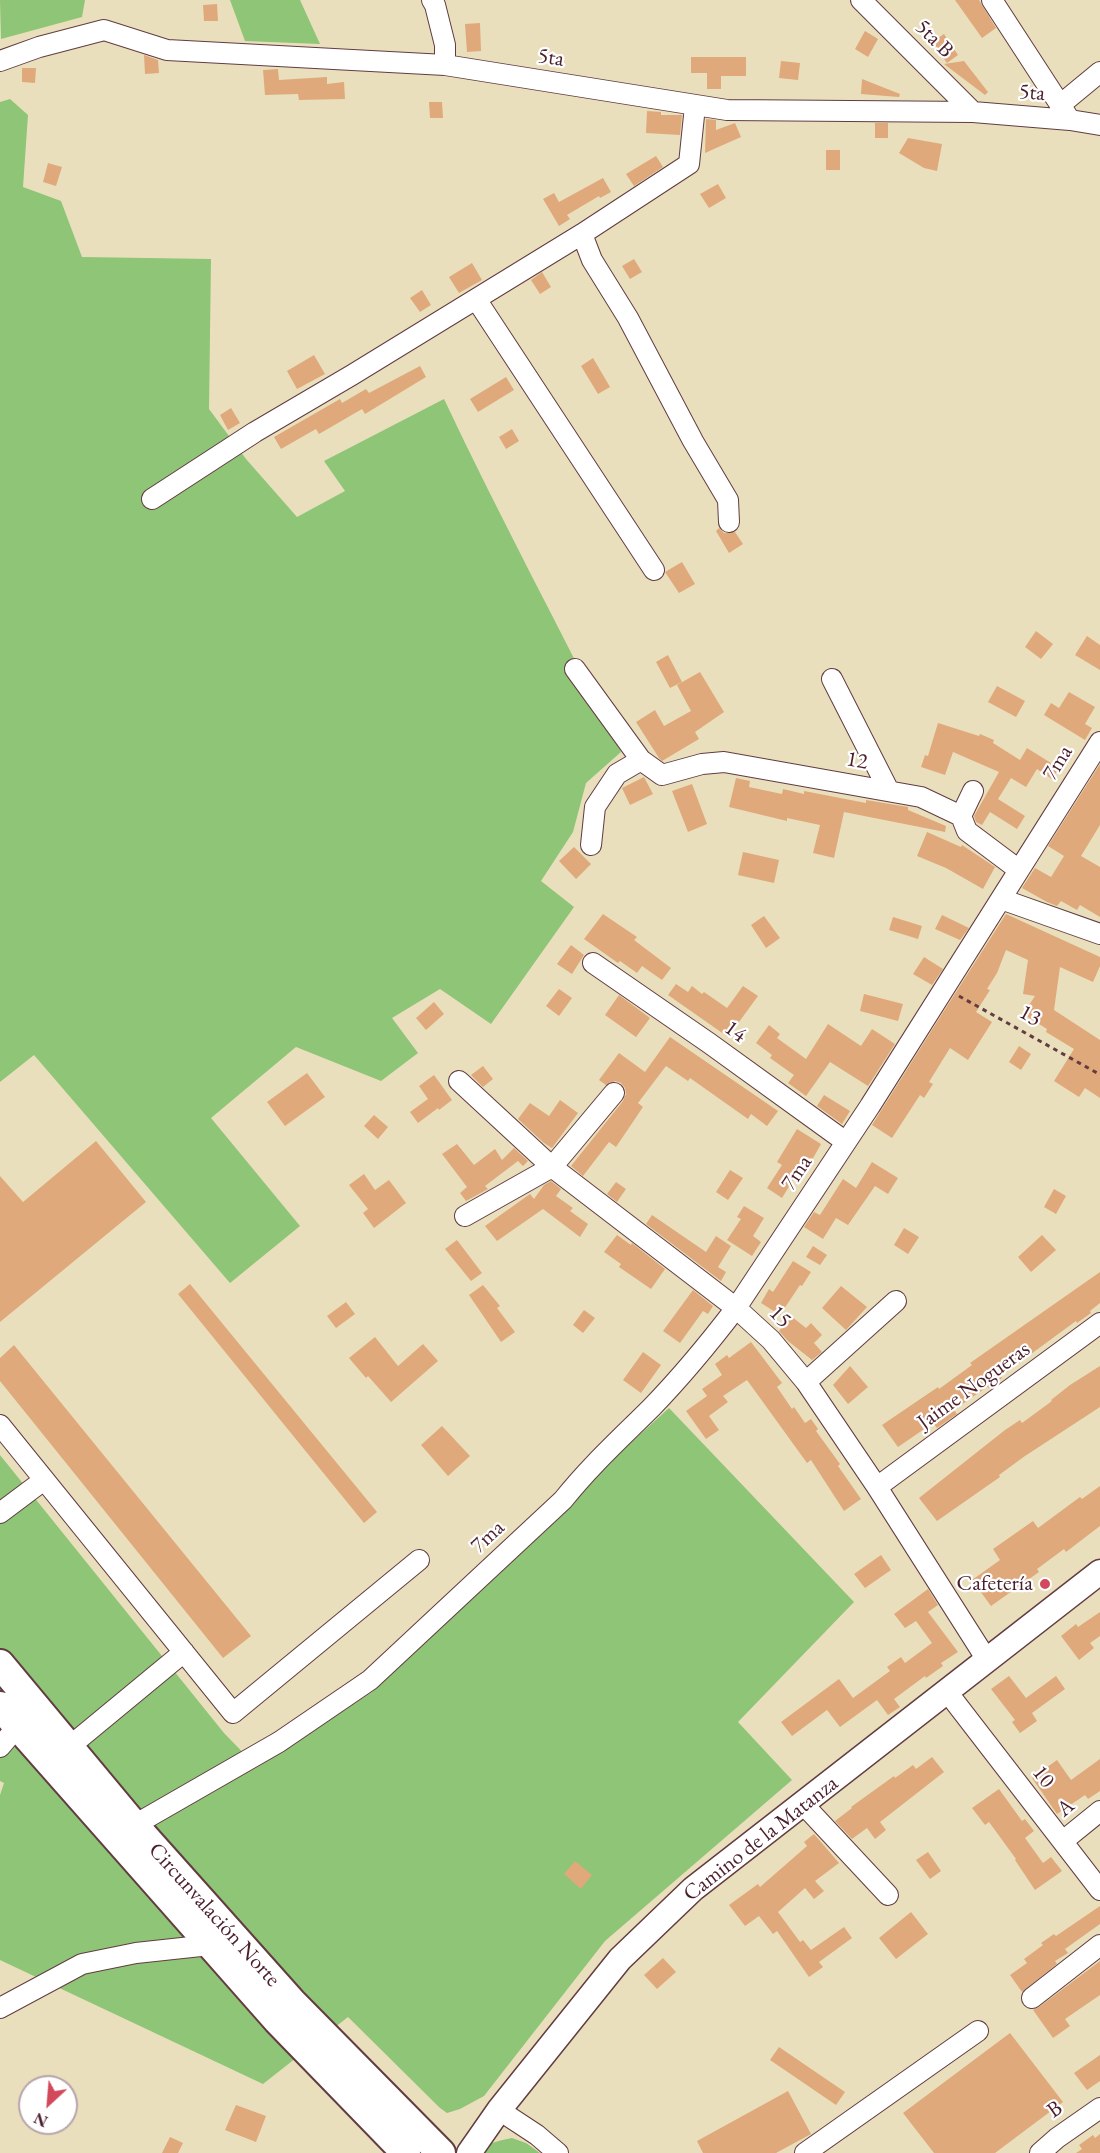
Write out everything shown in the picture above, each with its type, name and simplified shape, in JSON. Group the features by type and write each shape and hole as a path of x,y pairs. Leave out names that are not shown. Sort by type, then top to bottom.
{"highway":[{"name":"Circunvalación Norte","path":"0,1664 69,1747 124,1831 210,1945 277,2020 406,2153"},
{"name":"Circunvalación Norte","path":"6,1726 124,1831 441,2153"}],"main road":[{"name":"Camino de la Matanza","path":"469,2153 499,2110 621,1959 693,1889 948,1693 1100,1572"}],"street":[{"path":"432,0 445,45 445,65"},
{"name":"5ta B","path":"861,0 973,112"},
{"path":"993,0 1065,112 1100,72"},
{"name":"5ta","path":"0,61 39,47 104,30 167,50 445,65 727,110 1065,112 1100,124"},
{"path":"152,499 255,432 582,234 689,164 695,106"},
{"path":"582,234 592,260 628,318 693,441 728,500 729,522"},
{"path":"476,300 654,570"},
{"path":"575,669 641,760 617,774 595,807 591,845"},
{"path":"832,679 889,791"},
{"name":"7ma","path":"124,1831 279,1742 370,1680 563,1500 588,1469 654,1406 736,1308 945,988 1100,741"},
{"name":"12","path":"641,760 662,775 702,764 724,762 921,797 961,816 967,831 1019,870"},
{"path":"961,816 973,791"},
{"path":"1001,899 1100,934"},
{"name":"14","path":"593,963 709,1042 846,1142"},
{"name":"15","path":"459,1081 552,1167 736,1308 771,1340 806,1382 877,1487 987,1660"},
{"path":"465,1216 552,1167 614,1093"},
{"path":"806,1382 896,1301"},
{"name":"Jaime Nogueras","path":"877,1487 1100,1323"},
{"path":"0,1425 233,1713 419,1560"},
{"path":"0,1513 44,1480"},
{"path":"69,1747 184,1652"},
{"name":"10","path":"948,1693 1100,1890"},
{"path":"803,1804 888,1895"},
{"name":"A","path":"1063,1841 1100,1810"},
{"path":"0,2008 82,1964 136,1953 210,1945"},
{"path":"1032,1998 1100,1945"},
{"path":"805,2153 978,2031"},
{"name":"B","path":"1040,2153 1057,2138 1100,2108"},
{"path":"499,2110 537,2135 558,2153"}],"path":[{"name":"13","path":"945,988 1099,1074"}],"green space":[{"path":"0,0 85,0 82,17 1,39"},
{"path":"230,0 300,0 320,44 245,41"},
{"path":"10,99 28,115 23,187 61,201 82,257 211,259 209,409 246,459 297,517 345,491 324,461 444,399 621,752 586,783 573,832 541,881 574,907 491,1024 440,989 392,1018 418,1053 381,1081 296,1047 211,1118 300,1226 230,1283 34,1055 0,1082 0,102"},
{"path":"669,1408 854,1602 738,1722 792,1780 605,1941 484,2096 447,2113 348,2017 263,2084 0,1960 0,1795 4,1783 0,1781 0,1455 224,1733 257,1767 372,1692 476,1584"},
{"path":"512,2138 526,2143 540,2153 480,2153 490,2144"}],"building":[{"path":"955,0 979,0 996,28 982,38"},
{"path":"217,4 218,21 204,21 203,5"},
{"path":"480,23 481,51 467,52 465,24"},
{"path":"865,31 878,39 868,57 855,49"},
{"path":"944,34 958,55 947,63 932,42"},
{"path":"144,55 158,60 159,73 145,74"},
{"path":"691,57 746,57 746,76 721,76 721,89 707,89 707,73 691,73"},
{"path":"781,61 800,63 798,80 779,78"},
{"path":"964,61 988,92 985,95 944,64"},
{"path":"22,68 36,68 35,83 22,82"},
{"path":"278,69 279,80 327,77 327,84 344,82 345,99 299,100 298,94 265,95 263,70"},
{"path":"862,79 900,94 899,97 861,94"},
{"path":"429,102 442,102 443,118 430,118"},
{"path":"647,111 661,112 661,115 682,115 680,135 646,133"},
{"path":"706,119 716,120 716,130 735,123 741,137 705,153"},
{"path":"875,123 888,123 888,138 875,138"},
{"path":"908,138 942,144 937,171 924,168 899,153"},
{"path":"826,150 840,150 840,170 826,170"},
{"path":"656,156 663,167 634,186 626,174"},
{"path":"48,163 62,167 56,186 43,182"},
{"path":"603,178 611,192 600,198 599,196 567,215 570,219 559,226 543,199 554,193 559,202"},
{"path":"718,184 726,198 709,208 700,194"},
{"path":"634,259 642,272 630,279 622,266"},
{"path":"472,263 482,280 459,293 449,277"},
{"path":"542,272 551,287 540,294 531,280"},
{"path":"422,290 431,305 420,312 410,298"},
{"path":"314,355 325,374 297,389 287,371"},
{"path":"593,358 610,387 598,394 581,366"},
{"path":"420,366 426,377 365,414 362,409 319,434 316,429 281,449 274,437 340,399 342,403 366,389 369,393"},
{"path":"506,377 514,390 478,412 470,399"},
{"path":"231,408 240,423 228,430 220,415"},
{"path":"512,429 519,441 506,449 499,437"},
{"path":"719,528 724,533 735,532 743,544 729,553 716,531"},
{"path":"682,562 695,584 679,593 665,572"},
{"path":"1036,631 1053,644 1041,659 1025,647"},
{"path":"1087,636 1100,645 1100,670 1075,655"},
{"path":"668,655 682,682 670,688 656,662"},
{"path":"700,672 724,712 695,732 699,739 662,761 636,722 655,710 664,726 691,711 677,685"},
{"path":"997,686 1025,701 1016,717 988,702"},
{"path":"1069,692 1095,707 1085,724 1092,728 1085,740 1044,715 1051,703 1059,708"},
{"path":"938,723 994,740 993,743 1020,760 1027,748 1059,768 1052,779 1037,769 1026,787 1011,778 998,799 1025,816 1017,829 990,812 982,825 976,822 974,816 999,772 953,752 945,775 921,767 925,755 928,756"},
{"path":"1100,764 1100,825 1081,856 1100,867 1100,917 1080,905 1077,910 1061,901 1057,906 1022,888 1035,868 1051,877 1064,856 1048,846"},
{"path":"644,777 653,794 630,805 622,788"},
{"path":"736,778 750,781 749,787 782,794 783,789 804,794 804,791 866,803 866,800 908,807 908,810 946,826 945,832 844,812 834,858 813,853 820,825 787,818 787,821 729,807"},
{"path":"692,784 707,824 688,832 672,791"},
{"path":"927,832 961,847 962,845 995,867 983,889 946,868 917,856"},
{"path":"574,847 591,864 576,879 559,861"},
{"path":"743,852 779,860 774,883 738,875"},
{"path":"603,914 637,937 634,940 671,968 662,980 642,966 637,973 620,961 618,963 584,939"},
{"path":"1006,914 1100,957 1100,966 1093,982 1060,967 1054,1010 1100,1040 1100,1098 1085,1088 1079,1097 1054,1081 1074,1049 1046,1032 1047,1029 1023,1014 1035,996 1023,994 1028,960 1006,950 997,973 987,989 990,990 976,1012 992,1022 968,1060 950,1048 929,1082 933,1084 924,1098 920,1095 892,1138 872,1125"},
{"path":"942,915 969,928 960,940 935,929"},
{"path":"764,916 780,938 766,948 751,925"},
{"path":"893,917 922,926 918,939 889,930"},
{"path":"571,945 584,955 572,974 557,964"},
{"path":"924,957 943,969 932,985 913,974"},
{"path":"676,984 688,992 692,986 727,1008 743,986 758,996 728,1037 668,995"},
{"path":"559,989 572,998 559,1016 546,1006"},
{"path":"864,994 903,1004 898,1021 860,1011"},
{"path":"619,995 650,1018 636,1037 605,1015"},
{"path":"434,1002 444,1014 426,1030 416,1018"},
{"path":"828,1024 861,1046 872,1029 895,1044 868,1086 830,1062 806,1096 788,1083 794,1075 770,1058 772,1055 756,1043 769,1025 780,1034 777,1038 806,1059"},
{"path":"670,1037 778,1111 767,1126 751,1114 748,1119 690,1078 688,1081 666,1066 638,1103 643,1107 616,1147 609,1142 583,1176 571,1166 623,1101 626,1094 621,1083 615,1081 606,1085 599,1080 619,1053 645,1072"},
{"path":"1019,1046 1031,1054 1021,1070 1009,1062"},
{"path":"483,1066 493,1079 483,1087 471,1075"},
{"path":"307,1073 325,1097 285,1126 267,1102"},
{"path":"434,1075 452,1100 418,1123 410,1112 428,1099 419,1086"},
{"path":"824,1095 850,1111 842,1124 817,1106"},
{"path":"560,1100 578,1113 552,1148 518,1119 530,1103 549,1116"},
{"path":"374,1115 388,1127 378,1139 364,1126"},
{"path":"797,1129 821,1144 812,1160 807,1157 782,1198 767,1188 782,1165 777,1162"},
{"path":"96,1141 146,1202 0,1322 0,1176 23,1202"},
{"path":"457,1144 474,1165 495,1149 502,1160 514,1148 528,1161 523,1166 518,1161 485,1186 488,1189 466,1201 460,1193 467,1187 442,1154"},
{"path":"872,1162 898,1178 888,1194 875,1186 848,1225 836,1218 823,1239 804,1227 814,1212 820,1215 843,1179 856,1188"},
{"path":"730,1170 743,1178 728,1200 716,1192"},
{"path":"364,1174 375,1190 389,1180 406,1203 374,1228 363,1213 368,1209 349,1185"},
{"path":"551,1181 561,1189 556,1196 573,1208 570,1211 588,1224 580,1237 543,1209 497,1241 485,1226 530,1194 534,1199 544,1185"},
{"path":"616,1182 626,1189 617,1202 607,1194"},
{"path":"1054,1189 1066,1196 1056,1214 1044,1207"},
{"path":"744,1206 764,1218 753,1236 761,1242 752,1256 727,1240 741,1219 737,1217"},
{"path":"652,1215 706,1252 716,1236 731,1246 718,1267 726,1272 721,1281 646,1224"},
{"path":"904,1228 919,1237 908,1254 894,1245"},
{"path":"617,1235 631,1245 632,1243 665,1269 651,1289 619,1267 621,1264 604,1252"},
{"path":"1042,1235 1056,1250 1031,1272 1018,1257"},
{"path":"457,1240 482,1273 471,1281 445,1249"},
{"path":"813,1246 827,1255 820,1265 806,1257"},
{"path":"793,1261 811,1272 780,1315 761,1303 769,1289 773,1292"},
{"path":"1100,1272 1100,1303 1090,1311 1091,1313 1077,1323 1076,1321 1001,1376 1002,1378 989,1388 987,1387 954,1410 957,1414 937,1428 933,1423 898,1447 882,1425 938,1387 939,1389 972,1365 970,1363"},
{"path":"190,1284 377,1512 364,1523 178,1294"},
{"path":"483,1285 500,1306 497,1308 515,1332 501,1342 469,1295"},
{"path":"841,1286 867,1307 846,1330 822,1308"},
{"path":"693,1290 713,1306 708,1314 703,1311 680,1343 663,1331"},
{"path":"346,1302 355,1314 336,1328 327,1316"},
{"path":"584,1310 595,1318 583,1333 573,1325"},
{"path":"791,1316 806,1328 811,1323 822,1335 814,1343 822,1352 812,1360 779,1331"},
{"path":"375,1337 398,1366 423,1344 438,1361 391,1402 349,1358"},
{"path":"751,1342 782,1383 777,1387 792,1409 794,1407 805,1423 811,1419 818,1429 816,1431 840,1464 838,1466 861,1499 844,1511 811,1460 807,1463 747,1380 723,1396 728,1402 709,1416 719,1430 706,1439 686,1411 707,1396 702,1389 722,1375 715,1364 727,1355 729,1358"},
{"path":"14,1345 251,1636 223,1658 0,1381 0,1358"},
{"path":"643,1352 661,1365 641,1393 623,1380"},
{"path":"850,1366 868,1387 848,1404 833,1385"},
{"path":"1100,1366 1100,1407 1025,1456 999,1475 1000,1477 937,1521 919,1498 1005,1430 1020,1420 1022,1423 1070,1385"},
{"path":"442,1426 470,1456 448,1476 421,1445"},
{"path":"1100,1486 1100,1526 1066,1552 1064,1549 1037,1569 1039,1572 991,1606 972,1580 1000,1560 993,1549 1033,1521 1038,1528 1080,1497 1082,1499"},
{"path":"881,1555 891,1570 865,1588 854,1574"},
{"path":"928,1589 938,1605 928,1612 958,1652 941,1663 943,1666 894,1699 900,1707 888,1715 877,1700 840,1727 827,1710 792,1736 781,1722 839,1679 853,1698 890,1671 887,1667 901,1657 905,1663 932,1643 916,1621 905,1628 894,1614"},
{"path":"1100,1612 1100,1636 1090,1643 1094,1648 1079,1660 1061,1636 1076,1624 1078,1627"},
{"path":"1009,1676 1026,1698 1056,1676 1065,1689 1032,1713 1037,1721 1020,1733 1012,1722 1015,1720 991,1689"},
{"path":"932,1757 944,1772 880,1822 886,1830 875,1839 867,1828 852,1839 835,1821 894,1776 895,1778 913,1765 916,1769"},
{"path":"1100,1759 1100,1791 1088,1799 1085,1795 1057,1814 1032,1778 1057,1760 1071,1780"},
{"path":"999,1789 1022,1821 1025,1819 1034,1831 1025,1838 1043,1863 1051,1857 1062,1871 1035,1890 989,1822 985,1825 972,1808"},
{"path":"814,1834 839,1863 815,1881 824,1891 814,1899 805,1888 778,1912 800,1942 803,1940 811,1950 844,1927 852,1938 819,1962 823,1967 809,1977 777,1931 773,1934 759,1916 745,1926 729,1905 758,1884 760,1887 807,1846 804,1842"},
{"path":"928,1852 941,1871 930,1879 916,1860"},
{"path":"575,1861 592,1875 581,1889 564,1874"},
{"path":"1100,1906 1100,1924 1065,1949 1068,1953 1055,1961 1057,1964 1022,1992 1010,1975 1027,1963 1024,1959 1043,1945 1041,1943 1054,1934 1056,1936"},
{"path":"911,1912 928,1934 896,1959 879,1938"},
{"path":"663,1958 676,1972 657,1989 644,1975"},
{"path":"1100,1961 1100,1995 1065,2019 1070,2026 1053,2038 1033,2010"},
{"path":"1010,2033 1063,2102 995,2153 934,2153 903,2113"},
{"path":"779,2047 845,2092 836,2105 770,2060"},
{"path":"1100,2055 1100,2081 1087,2090 1074,2073"},
{"path":"788,2091 811,2134 776,2153 703,2153 697,2141"},
{"path":"236,2105 266,2116 256,2142 225,2130"},
{"path":"1100,2134 1100,2153 1076,2153 1082,2149 1079,2145 1093,2135 1095,2138"},
{"path":"170,2137 183,2143 178,2153 162,2153"}],"place":[{"name":"Cafetería","path":"1045,1584"}]}
